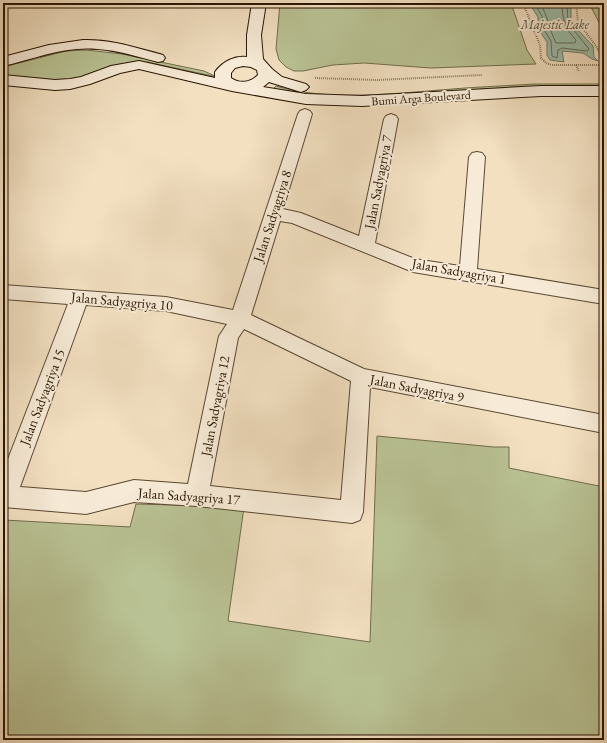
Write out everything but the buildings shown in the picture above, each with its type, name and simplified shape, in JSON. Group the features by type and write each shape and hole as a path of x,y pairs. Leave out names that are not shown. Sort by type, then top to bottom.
{"street":[{"path":"231,65 222,72 223,80 235,86 246,87 258,84 263,80 259,62 259,3"},
{"path":"3,62 64,47 94,44 115,47 166,60 209,68 249,61 259,62"},
{"name":"Bumi Arga Boulevard","path":"259,62 277,80 295,86 340,91 404,89 552,80 604,80"},
{"name":"Bumi Arga Boulevard","path":"3,80 55,86 85,81 116,69 139,65 235,86 306,99 362,101 541,91 604,91"},
{"name":"Jalan Sadyagriya 8","path":"240,319 305,114"},
{"name":"Jalan Sadyagriya 7","path":"366,245 391,119"},
{"path":"468,274 477,157"},
{"name":"Jalan Sadyagriya 1","path":"273,214 295,217 413,265 604,296"},
{"name":"Jalan Sadyagriya 10","path":"3,292 166,304 240,319"},
{"name":"Jalan Sadyagriya 15","path":"4,496 80,297"},
{"name":"Jalan Sadyagriya 9","path":"240,319 361,377 604,424"},
{"name":"Jalan Sadyagriya 12","path":"197,495 228,336 240,319"},
{"name":"Jalan Sadyagriya 17","path":"4,496 86,503 134,491 197,495 352,512 361,377"}],"path":[{"path":"524,3 540,45 541,58 546,63 552,65 604,65"},
{"path":"576,3 575,19 594,43 604,61"},
{"path":"576,65 578,72"},
{"path":"312,78 341,81 368,81 482,75"}],"shaded area":[{"path":"280,3 511,3 527,50 536,64 431,68 364,63 333,65 303,71 294,71 286,67 279,60 276,49"},
{"path":"589,3 604,3 604,32"},
{"path":"86,50 122,54 204,71 217,77 147,62 123,64 106,68 73,80 60,82 3,76 3,67 66,51"},
{"path":"535,84 604,84 604,88 515,87 396,96 320,96 280,91 274,88 276,86 315,94 358,95"},
{"path":"377,436 494,447 509,447 509,468 604,487 604,740 3,740 4,520 130,527 136,504 244,507 228,621 370,642"}],"water":[{"name":"Majestic Lake","path":"529,3 571,3 571,21 593,46 594,57 598,61 583,53 562,51 564,62 550,60 547,55 547,42 539,30 538,17"}]}
